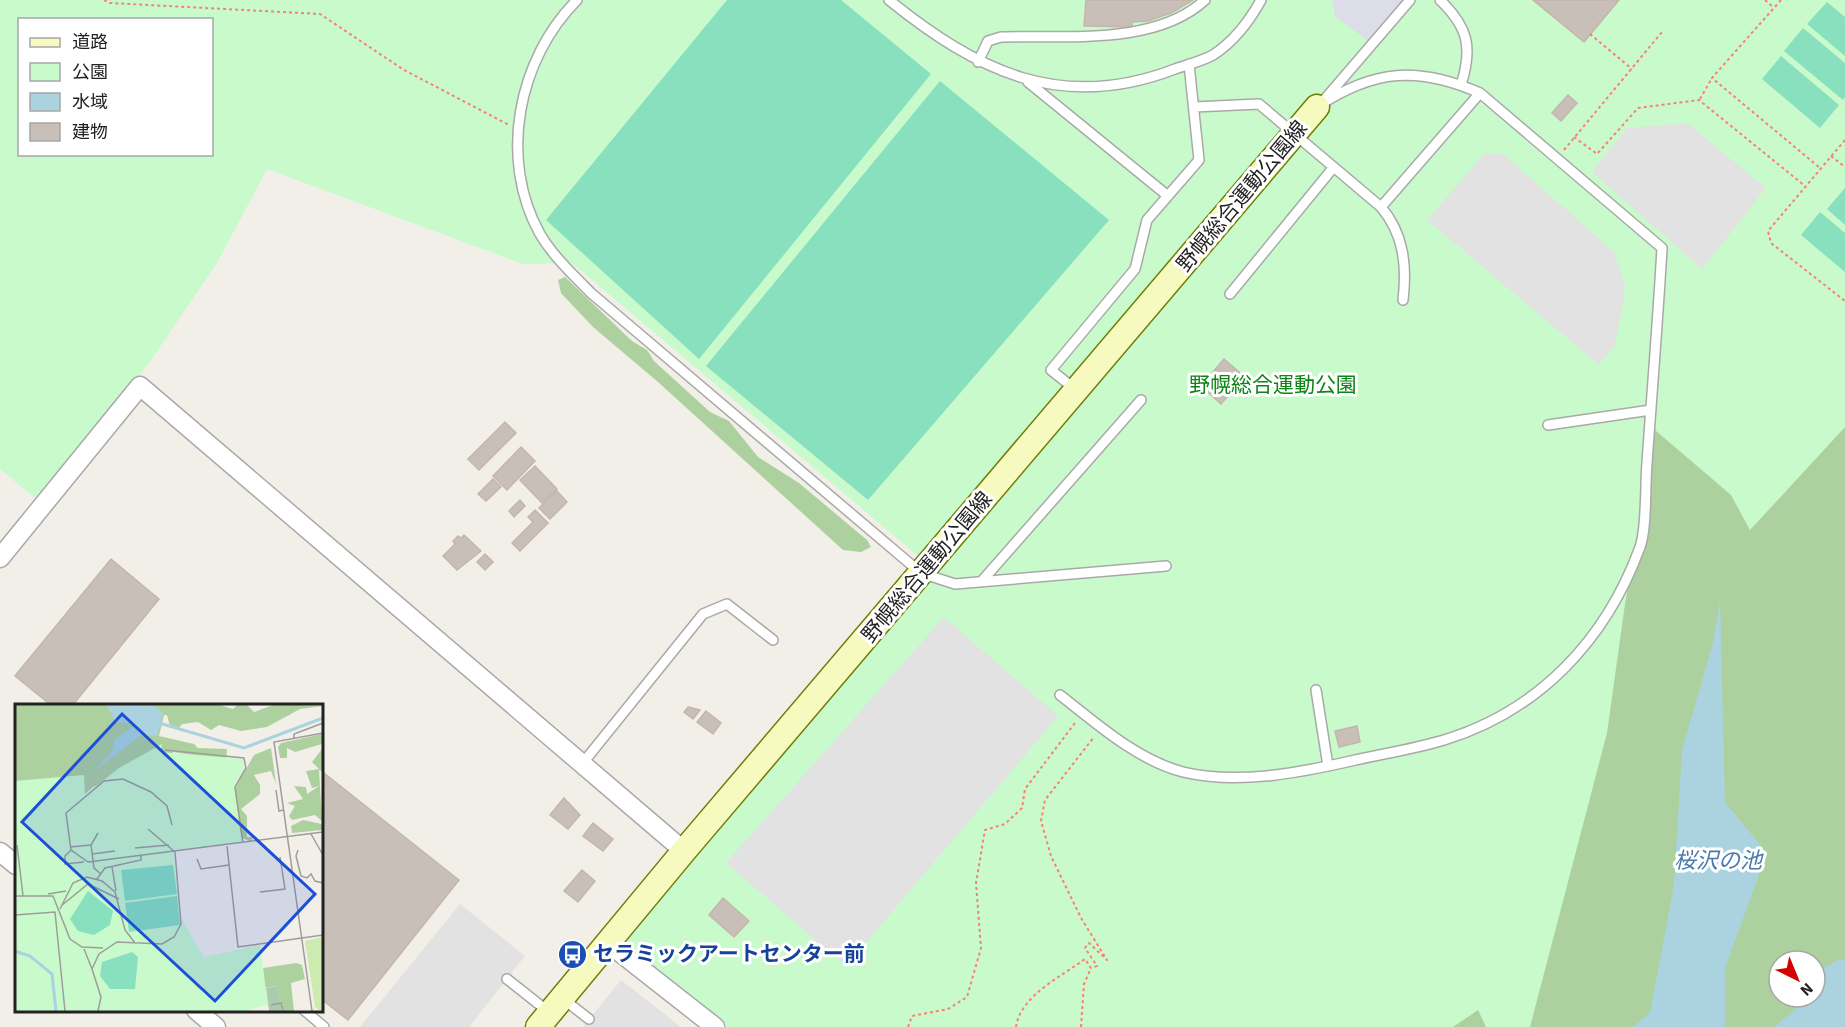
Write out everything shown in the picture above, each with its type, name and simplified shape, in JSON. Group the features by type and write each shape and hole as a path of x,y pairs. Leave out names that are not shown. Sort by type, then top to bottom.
{"main road":[{"name":"野幌総合運動公園線","path":"550,1013 684,851 1317,107"}],"street":[{"path":"0,558 140,386 684,851"},
{"path":"0,852 15,864"},
{"path":"608,943 715,1027"},
{"path":"197,1012 216,1027"}],"lane":[{"path":"577,0 545,38 531,71 517,129 521,177 531,212 540,232 568,271 600,301 921,573 955,584 1166,566"},
{"path":"889,0 918,23 978,62 1036,83 1096,88 1158,75 1213,55 1250,21 1261,0"},
{"path":"978,62 988,40 1001,37 1127,34 1180,19 1204,0"},
{"path":"1317,107 1410,0"},
{"path":"1440,0 1465,28 1466,63 1461,85"},
{"path":"1076,391 1051,370 1135,269 1147,220 1199,160 1189,64"},
{"path":"1060,695 1101,728 1149,758 1182,772 1217,777 1265,776 1328,766 1444,740 1483,725 1533,698 1573,661 1617,598 1641,544 1662,248 1480,93 1461,85 1443,78 1418,74 1392,75 1354,86 1317,107"},
{"path":"1023,78 1168,196"},
{"path":"1381,207 1480,93"},
{"path":"1194,106 1259,104 1381,207 1393,220 1401,242 1404,273 1403,300"},
{"path":"1230,294 1333,168"},
{"path":"981,582 1141,400"},
{"path":"1548,425 1651,410"},
{"path":"582,764 703,614 728,604 772,640"},
{"path":"1316,690 1328,766"},
{"path":"507,979 550,1013 589,1019"},
{"path":"305,1012 324,1027"}],"path":[{"path":"104,0 110,3 320,14 404,70 517,129"},
{"path":"1765,0 1774,8"},
{"path":"1699,100 1712,78 1781,0"},
{"path":"1557,158 1662,32"},
{"path":"1590,34 1632,69"},
{"path":"1712,78 1820,168"},
{"path":"1574,137 1597,154 1638,108 1699,100 1805,186"},
{"path":"1845,140 1768,231 1771,243 1845,301"},
{"path":"1831,156 1845,167"},
{"path":"908,1027 912,1016 948,1009 968,997 981,948 976,883 985,830 1005,824 1022,808 1025,789 1083,713"},
{"path":"1080,1027 1084,984 1091,968 1096,966 1086,948 1089,943 1107,960 1081,918 1051,856 1041,821 1045,800 1101,728"},
{"path":"1016,1027 1017,1019 1027,1002 1085,959 1091,968"}],"green space":[{"name":"野幌総合運動公園","path":"0,0 1845,0 1845,427 1750,530 1731,495 1655,430 1625,604 1607,733 1530,1027 1486,1027 1478,1010 1453,1027 727,1027 620,941 938,573 572,263 523,264 267,169 217,263 147,366 37,500 0,469"},
{"path":"727,0 841,0 931,74 699,359 546,220"},
{"path":"1827,2 1845,17 1845,56 1807,24"},
{"path":"1803,28 1845,63 1845,97 1843,100 1784,51"},
{"path":"1781,56 1839,105 1820,128 1762,79"},
{"path":"940,81 1109,220 868,500 706,366"},
{"path":"1845,188 1845,225 1827,209"},
{"path":"1820,212 1845,233 1845,272 1801,235"},
{"path":"565,277 632,341 647,350 654,361 710,412 729,421 758,457 799,483 867,540 871,547 861,552 843,550 658,382 593,327 561,293 558,280"},
{"path":"1845,282 1845,1027 1398,1027 1625,515 1649,517 1640,489 1661,401"}],"shaded area":[{"path":"1332,0 1410,0 1372,44 1335,16"},
{"path":"1687,123 1766,188 1702,269 1592,172 1627,128"},
{"path":"1502,153 1614,252 1625,284 1623,303 1615,346 1598,364 1427,220 1484,154"},
{"path":"944,617 1058,716 846,966 726,863"},
{"path":"460,904 525,956 469,1027 360,1027"},
{"path":"621,980 681,1027 583,1027"}],"water":[{"name":"桜沢の池","path":"1720,601 1725,802 1767,853 1725,968 1725,1027 1632,1027 1650,1013 1674,885 1682,750 1713,643"},
{"path":"1839,959 1845,960 1845,1027 1774,1027 1796,1009 1827,1009 1827,966"}],"building":[{"path":"1086,0 1193,0 1171,13 1148,21 1132,22 1132,27 1084,26"},
{"path":"1533,0 1619,0 1584,42"},
{"path":"1568,95 1577,103 1561,121 1552,113"},
{"path":"1224,359 1245,377 1221,404 1201,386"},
{"path":"505,422 516,433 479,470 468,459"},
{"path":"521,447 535,461 507,490 493,476"},
{"path":"535,466 557,489 542,503 520,480"},
{"path":"493,479 501,487 486,501 478,494"},
{"path":"557,491 567,502 550,519 539,508"},
{"path":"520,500 525,506 514,517 509,511"},
{"path":"535,510 548,523 520,551 512,543 533,522 528,517"},
{"path":"464,535 481,551 457,570 443,556 455,544 453,541 458,536 461,538"},
{"path":"485,554 493,562 485,570 477,562"},
{"path":"111,559 159,599 74,704 50,704 15,676"},
{"path":"688,707 700,710 693,719 684,712"},
{"path":"706,711 721,723 713,734 697,722"},
{"path":"1357,726 1360,742 1339,747 1335,731"},
{"path":"324,773 459,880 348,1020 322,1000 322,776"},
{"path":"564,798 580,815 568,829 550,815"},
{"path":"593,823 613,839 603,851 583,836"},
{"path":"582,870 595,881 578,902 564,891"},
{"path":"723,898 749,921 734,937 709,915"}],"place":[{"name":"セラミックアートセンター前","path":"572,954"}]}
